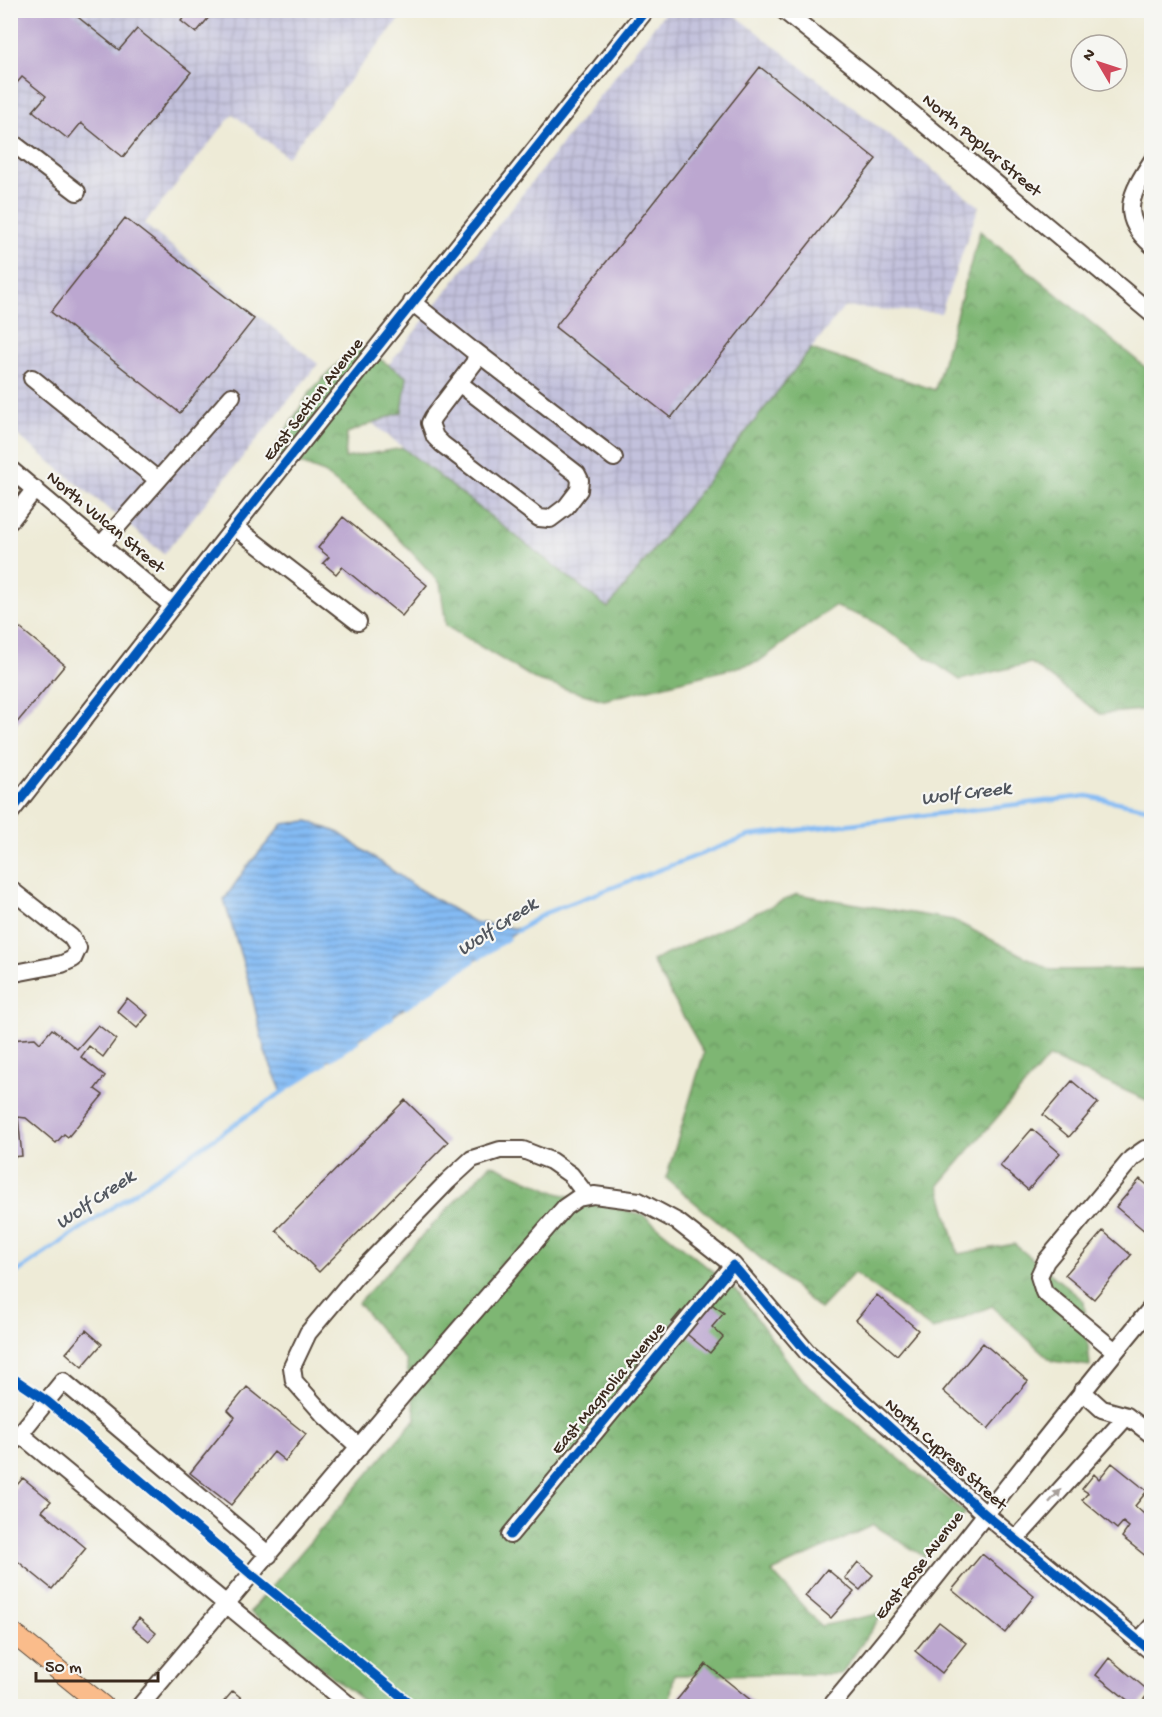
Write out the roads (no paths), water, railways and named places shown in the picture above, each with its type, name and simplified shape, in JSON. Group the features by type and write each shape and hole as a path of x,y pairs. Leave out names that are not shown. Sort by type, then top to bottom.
{"main road":[{"path":"10,1631 103,1707"}],"street":[{"name":"East Section Avenue","path":"10,813 412,302 646,10"},
{"name":"North Poplar Street","path":"783,10 884,90 1152,314"},
{"path":"10,141 77,192"},
{"path":"1152,161 1131,199 1131,216 1142,237 1152,245"},
{"path":"412,302 614,458"},
{"path":"459,382 577,474 580,480 579,490 558,514 550,519 538,518 435,437 430,423 459,382 477,358 475,351"},
{"path":"32,378 158,480"},
{"path":"101,545 232,396"},
{"name":"North Vulcan Street","path":"10,469 173,606"},
{"path":"10,521 35,489"},
{"path":"235,527 358,622"},
{"path":"10,889 71,937 78,948 73,959 62,964 10,974"},
{"path":"140,1707 565,1207 578,1198 587,1196 571,1175 551,1161 523,1150 500,1149 472,1159 447,1181 355,1277 308,1333 292,1367 294,1381 324,1415 359,1447"},
{"path":"1115,1352 1044,1292 1039,1276 1046,1261 1131,1158 1145,1149 1152,1150"},
{"name":"North Cypress Street","path":"587,1196 639,1201 678,1222 733,1265 807,1352 985,1514 1145,1647"},
{"name":"East Magnolia Avenue","path":"510,1535 733,1265"},
{"name":"East Rose Avenue","path":"831,1707 912,1609 1082,1391 1152,1307"},
{"path":"269,1555 63,1381 15,1440 226,1605 350,1707"},
{"path":"1082,1391 1102,1409 1127,1416 1152,1435"},
{"path":"1016,1539 1127,1416"},
{"path":"1145,1647 1152,1626"}],"water":[{"path":"308,821 339,833 417,888 474,922 520,929 282,1092 265,1052 250,986 224,900 246,868 283,824"}],"waterway":[{"name":"Wolf Creek","path":"517,931 545,913 749,836 1087,796 1152,809"},
{"name":"Wolf Creek","path":"480,957 508,938"},
{"name":"Wolf Creek","path":"406,1007 473,961"},
{"name":"Wolf Creek","path":"366,1034 392,1017"},
{"name":"Wolf Creek","path":"332,1058 357,1041"},
{"name":"Wolf Creek","path":"10,1277 325,1063"}]}
